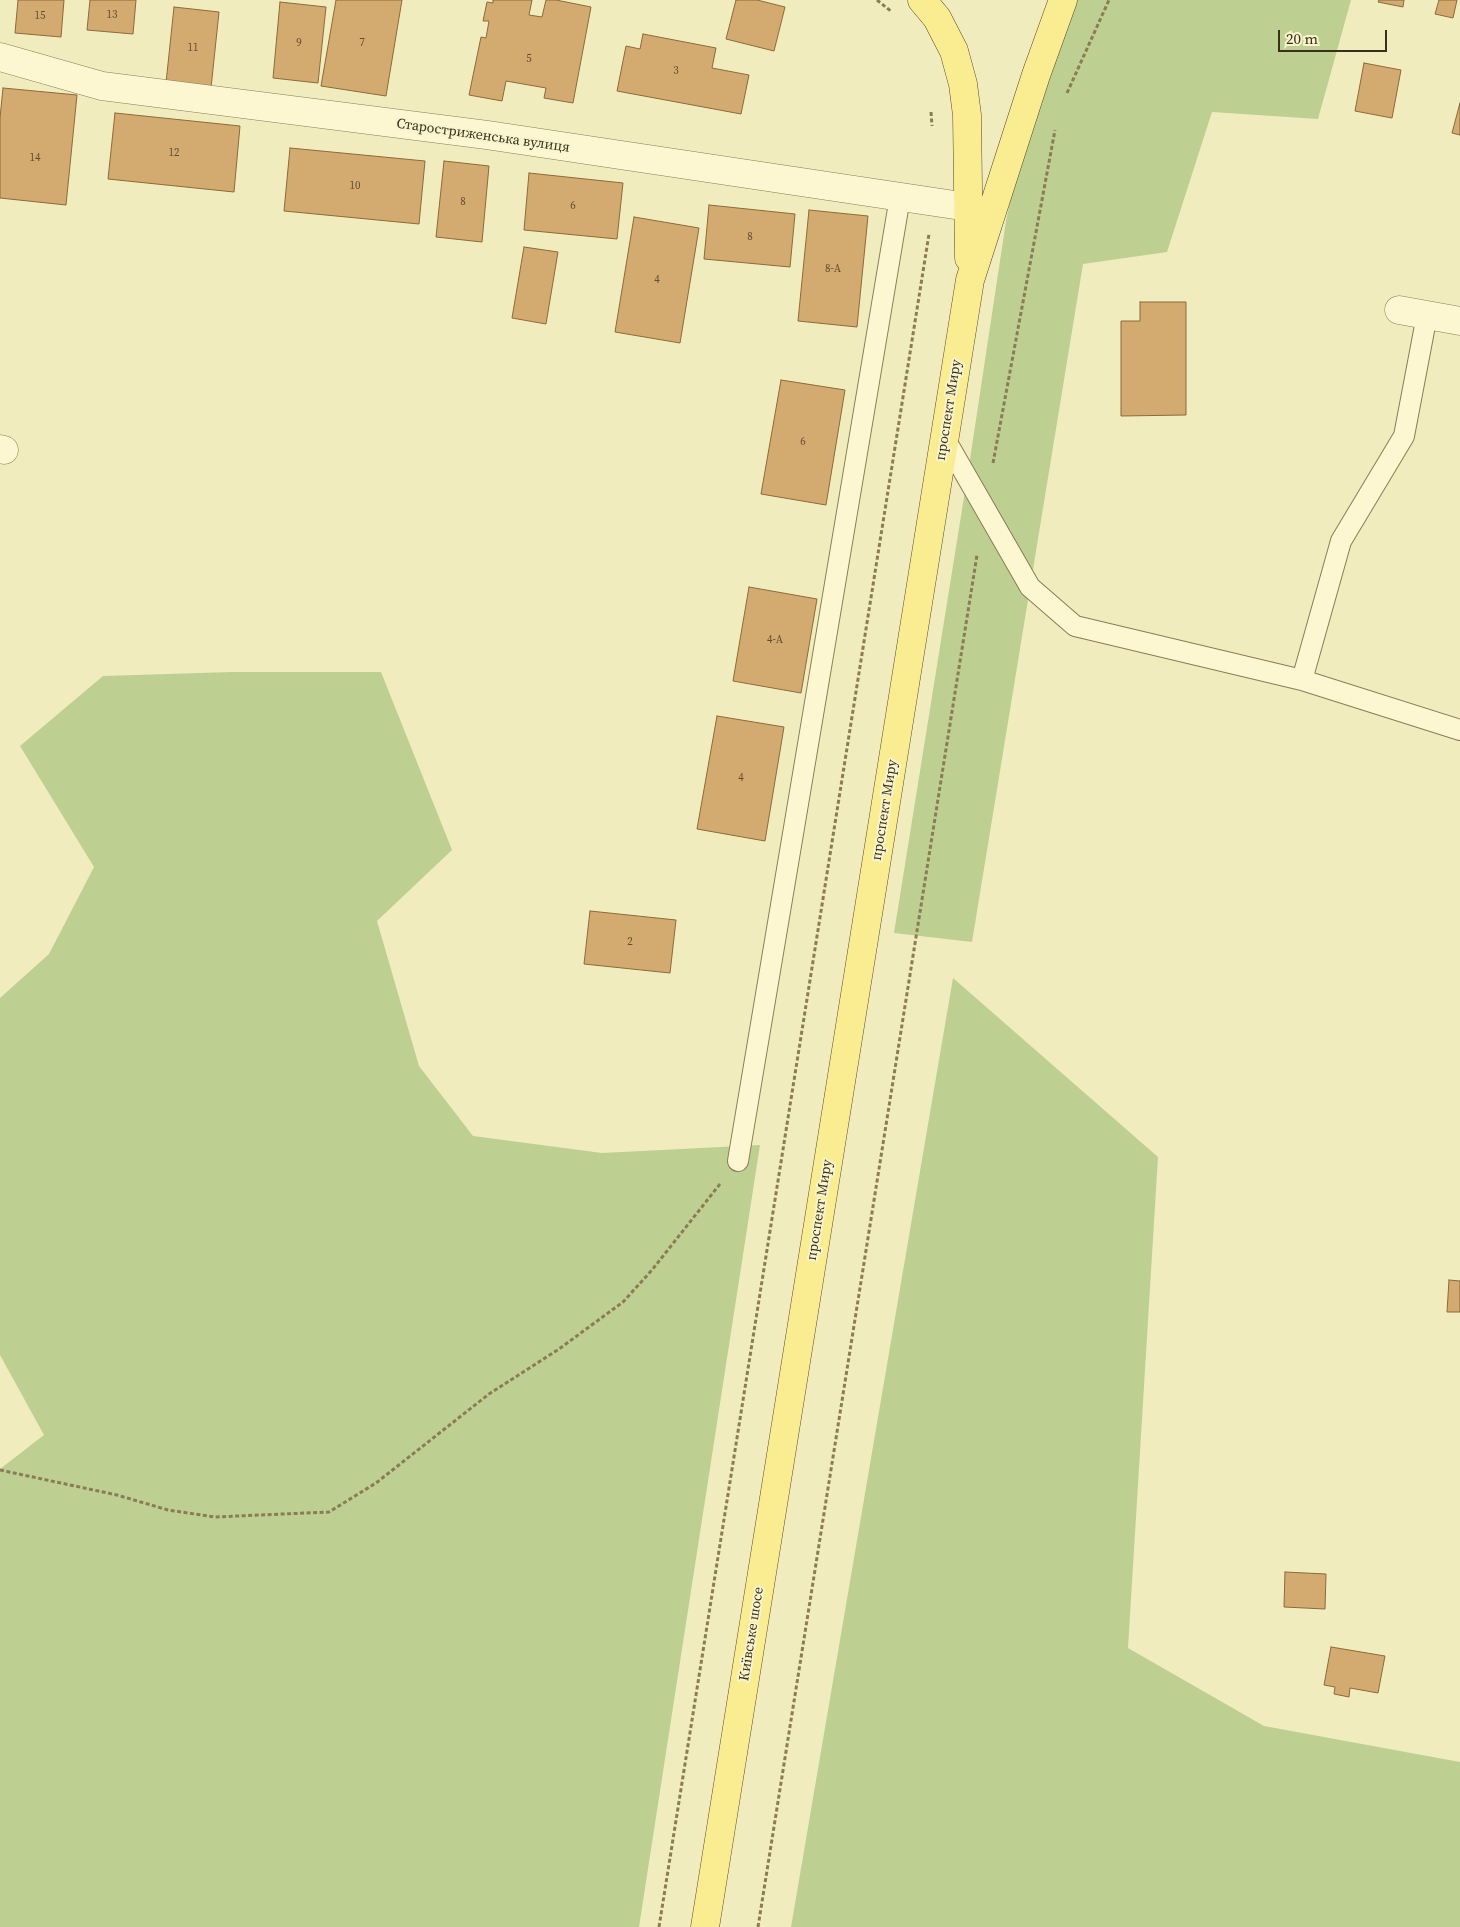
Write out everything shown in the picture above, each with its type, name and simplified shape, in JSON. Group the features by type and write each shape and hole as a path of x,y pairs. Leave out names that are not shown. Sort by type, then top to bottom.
{"main road":[{"name":"проспект Миру","path":"922,0 937,18 954,51 963,84 967,115 970,280"},
{"name":"проспект Миру","path":"799,1340 970,280 1036,75 1063,0"},
{"name":"Київське шосе","path":"705,1927 799,1340"}],"street":[{"name":"Старостриженська вулиця","path":"0,57 102,86 487,135 968,207"},
{"path":"1399,310 1460,321"}],"lane":[{"path":"738,1161 900,197"},
{"path":"1302,680 1341,541 1404,436 1428,315"},
{"path":"945,439 1030,586 1075,626 1302,680 1460,730"}],"path":[{"path":"877,0 893,13"},
{"path":"1066,95 1109,0"},
{"path":"931,111 932,130"},
{"path":"758,1927 985,508 1057,122"},
{"path":"660,1927 934,201"},
{"path":"0,1470 117,1495 168,1510 216,1517 328,1512 376,1483 489,1394 559,1349 623,1302 652,1270 738,1161"}],"green space":[{"path":"1072,0 1351,0 1318,119 1212,112 1167,252 1083,264 972,942 894,933 969,466 1006,221 1021,149"},
{"path":"232,672 381,672 452,850 377,921 419,1066 473,1136 602,1153 760,1145 639,1927 0,1927 0,1469 44,1435 0,1355 0,998 49,954 94,867 20,746 103,676"},
{"path":"953,978 1158,1157 1128,1648 1264,1726 1460,1762 1460,1927 791,1927"}],"building":[{"path":"18,0 64,0 61,37 15,33"},
{"path":"90,0 136,0 133,34 87,30"},
{"path":"336,0 402,0 386,96 321,86"},
{"path":"493,0 532,0 529,15 542,17 546,0 556,0 591,7 573,103 544,98 546,88 506,81 502,101 469,95 481,37 486,38 489,21 483,21 487,2 493,3"},
{"path":"736,0 757,0 785,7 774,51 726,39"},
{"path":"1379,0 1404,0 1403,7 1378,2"},
{"path":"1439,0 1457,0 1453,18 1435,14"},
{"path":"280,2 326,7 318,83 273,78"},
{"path":"174,7 219,12 211,88 166,83"},
{"path":"643,34 716,48 712,68 749,75 741,114 617,91 626,46 640,49"},
{"path":"1364,63 1401,70 1392,118 1355,111"},
{"path":"3,88 77,95 66,205 0,198 0,118"},
{"path":"1460,103 1460,135 1452,133"},
{"path":"115,113 240,126 234,192 108,179"},
{"path":"290,148 425,161 419,224 284,211"},
{"path":"444,161 489,166 482,242 436,237"},
{"path":"529,173 623,183 617,239 524,230"},
{"path":"709,205 795,214 790,267 704,259"},
{"path":"809,210 868,216 857,327 798,321"},
{"path":"634,217 699,228 680,343 615,332"},
{"path":"524,247 558,252 546,324 512,318"},
{"path":"1140,302 1186,302 1186,415 1121,416 1121,321 1140,321"},
{"path":"781,380 845,390 826,505 761,494"},
{"path":"749,587 817,599 801,693 733,681"},
{"path":"717,716 784,727 765,841 697,829"},
{"path":"590,911 676,920 670,973 584,964"},
{"path":"1449,1280 1460,1281 1460,1312 1447,1312"},
{"path":"1285,1572 1326,1574 1325,1609 1284,1607"},
{"path":"1331,1647 1385,1656 1378,1693 1350,1688 1349,1697 1334,1694 1335,1687 1324,1685"}]}
